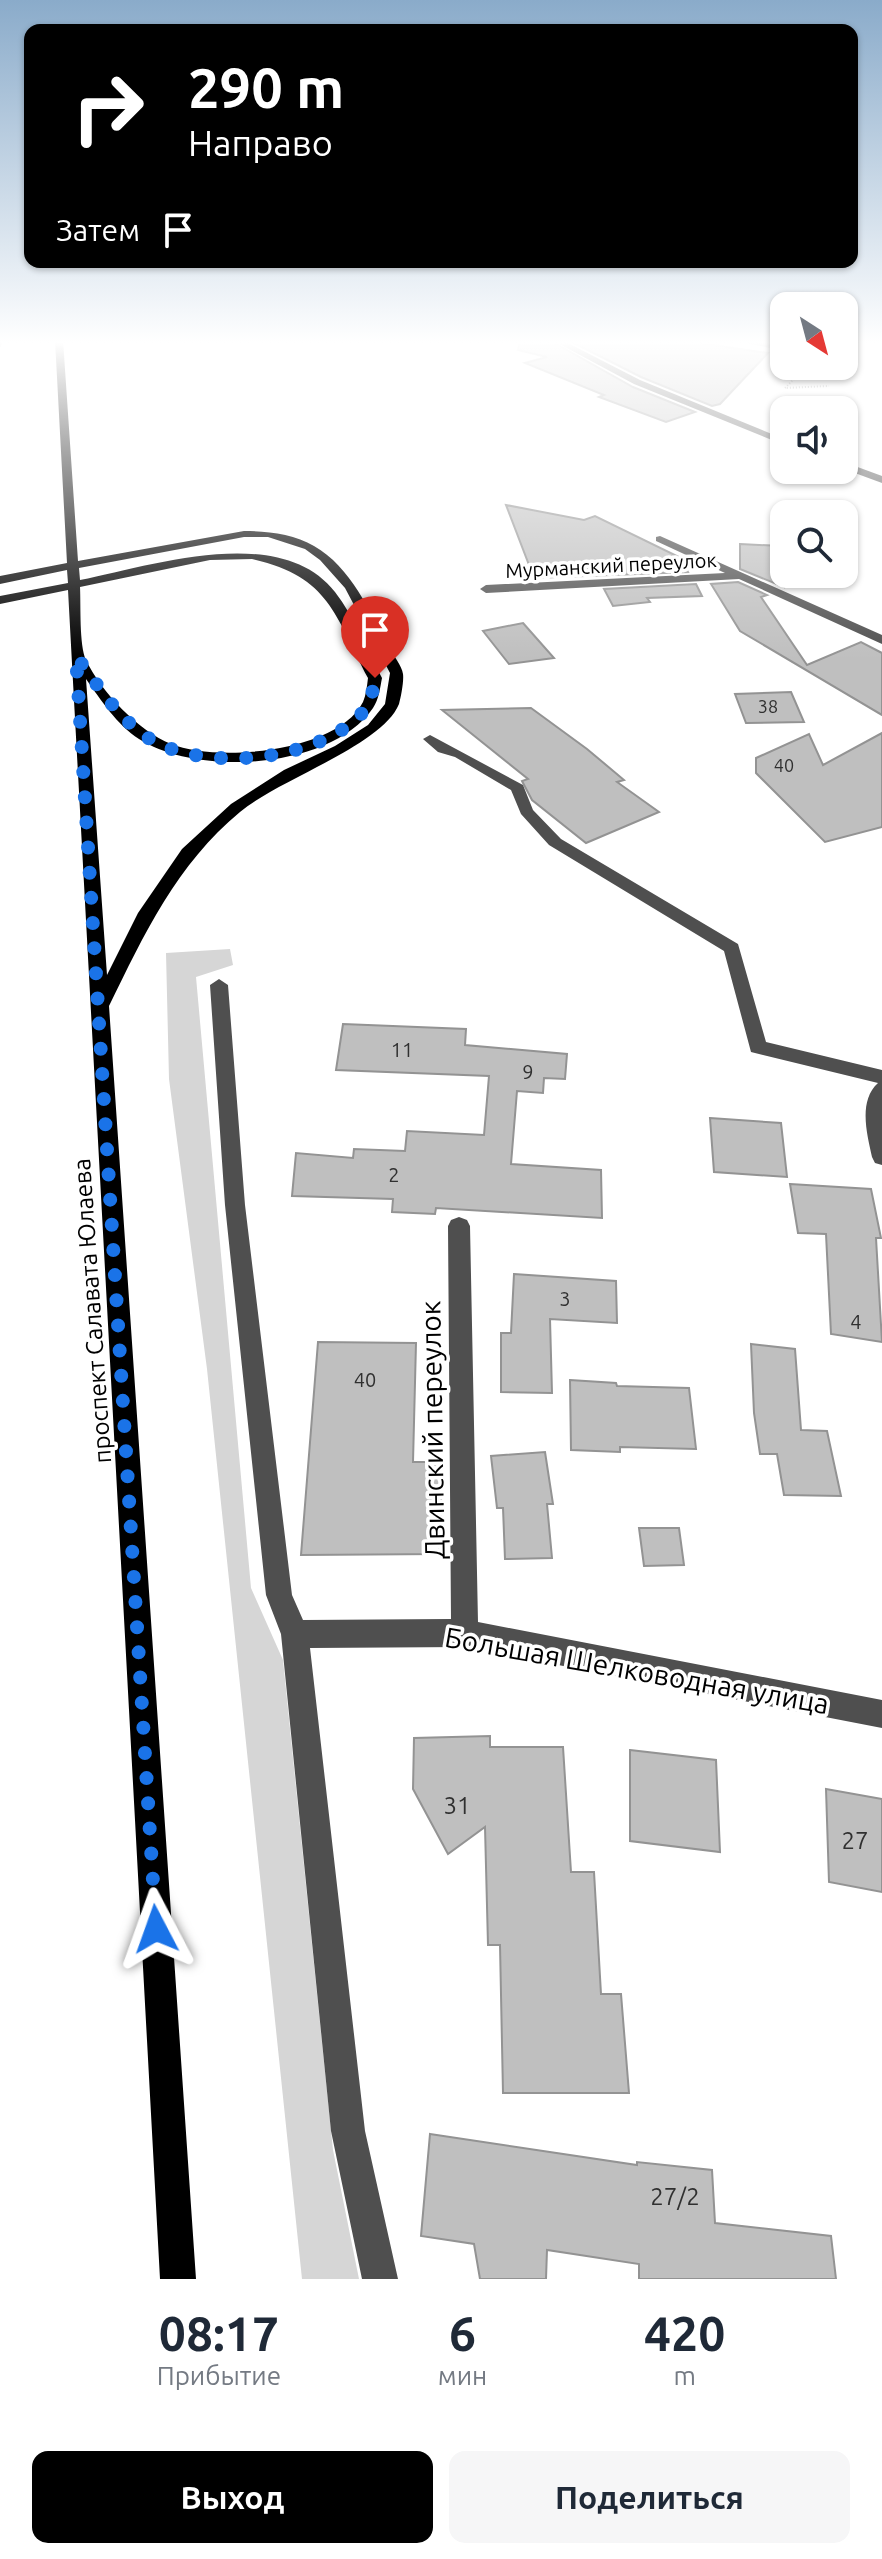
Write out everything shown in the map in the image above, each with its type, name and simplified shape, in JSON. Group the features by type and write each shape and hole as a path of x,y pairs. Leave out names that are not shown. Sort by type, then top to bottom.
{"main road":[{"name":"проспект Салавата Юлаева","path":"65,446 178,2279"},
{"path":"0,580 150,549 244,534 269,534 309,547 324,558 350,587 397,673 392,704 373,728 340,749 289,773 236,807 188,852 146,913 99,1007"},
{"path":"0,600 210,557 252,556 281,562 308,576 330,593 375,678 369,704 350,725 319,741 283,753 207,758 174,750 145,736 116,711 76,656"}],"street":[{"path":"858,471 882,480"},
{"path":"660,539 882,640"},
{"name":"Мурманский переулок","path":"486,589 738,576"},
{"path":"430,739 443,749 460,754 518,788 526,811 555,842 732,948 758,1047 882,1077"},
{"path":"219,985 235,1205 279,1595 295,1634 348,2131 380,2279"},
{"path":"882,1089 874,1119 882,1157"},
{"name":"Двинский переулок","path":"459,1226 465,1633"},
{"name":"Большая Шелководная улица","path":"295,1634 465,1633 882,1714"}],"shaded area":[{"path":"230,949 233,965 196,977 251,1588 283,1660 333,2150 359,2279 302,2279 207,1369 169,1079 166,953"}],"building":[{"path":"506,505 584,520 595,516 681,558 688,572 534,578"},
{"path":"740,544 770,545 770,581 740,569"},
{"path":"738,582 767,595 761,597 807,665 861,642 882,653 882,715 740,631 711,584"},
{"path":"696,584 702,596 647,598 650,602 613,606 604,589"},
{"path":"523,623 554,658 509,664 483,631"},
{"path":"791,692 804,722 746,723 735,694"},
{"path":"531,708 587,749 624,780 617,782 659,812 586,843 532,800 522,781 528,779 442,710"},
{"path":"882,733 882,827 825,842 756,773 756,758 809,734 823,765"},
{"path":"343,1024 466,1029 465,1045 567,1054 565,1079 544,1078 543,1093 517,1091 511,1164 601,1170 602,1218 436,1208 435,1214 392,1212 393,1199 292,1196 296,1153 353,1158 354,1149 405,1151 407,1131 484,1135 489,1076 336,1070"},
{"path":"710,1118 781,1123 787,1177 714,1172"},
{"path":"790,1184 871,1189 881,1238 876,1238 882,1342 831,1334 826,1234 798,1233"},
{"path":"514,1274 616,1281 617,1323 550,1319 552,1393 501,1392 501,1333 511,1333"},
{"path":"318,1342 416,1343 413,1462 441,1462 441,1554 301,1555"},
{"path":"751,1344 795,1349 801,1430 827,1431 841,1496 784,1495 777,1454 760,1454 754,1413"},
{"path":"570,1380 616,1383 617,1386 689,1388 696,1449 620,1447 620,1452 571,1450"},
{"path":"545,1452 553,1504 547,1504 552,1558 505,1559 503,1508 497,1508 491,1456"},
{"path":"639,1528 679,1528 684,1565 644,1566"},
{"path":"490,1736 490,1747 563,1747 571,1872 594,1872 601,1994 621,1994 629,2093 503,2093 500,1945 488,1945 485,1827 448,1854 413,1789 414,1738"},
{"path":"630,1750 716,1760 720,1852 630,1841"},
{"path":"826,1789 882,1799 882,1892 829,1882"},
{"path":"430,2134 637,2165 637,2162 712,2170 715,2223 831,2236 836,2279 639,2279 639,2264 547,2250 546,2279 480,2279 474,2244 421,2236"}],"route":[{"path":"156,1929 76,656 116,711 145,736 174,750 207,758 283,753 319,741 350,725 369,704 375,678"}]}
